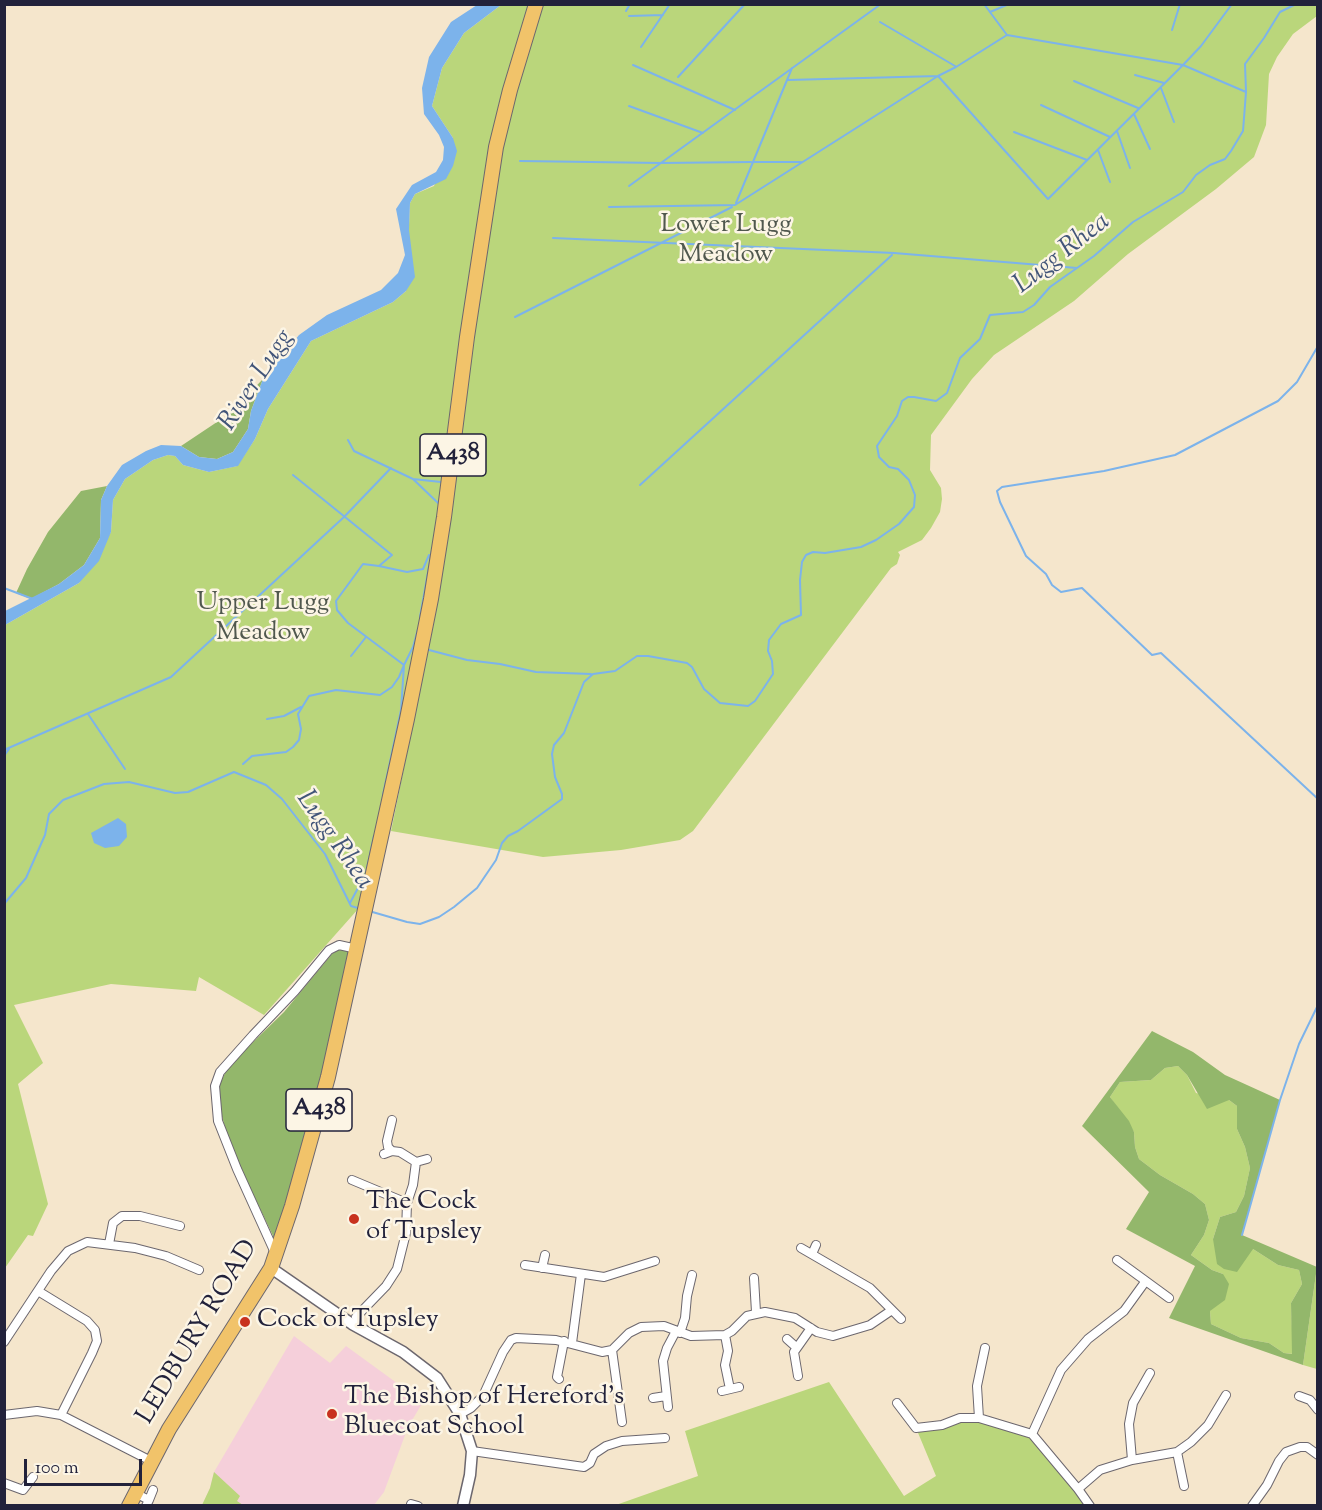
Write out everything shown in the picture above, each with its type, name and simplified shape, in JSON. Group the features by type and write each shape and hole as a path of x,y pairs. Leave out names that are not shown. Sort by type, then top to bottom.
{"highway":[{"name":"A438","path":"357,949 409,710 436,568 496,147 510,90 536,4"},
{"name":"LEDBURY ROAD","path":"132,1499 169,1429 274,1262 328,1077 357,949"}],"street":[{"path":"357,949 339,945 329,950 295,992 220,1072 214,1098 218,1121 274,1262 352,1324 421,1364 437,1378 460,1414 472,1451 463,1506"},
{"path":"392,1120 387,1141 388,1152 400,1152 416,1162 426,1159"},
{"path":"356,1317 386,1286 397,1269 406,1233 407,1203 413,1185 416,1162"},
{"path":"352,1180 407,1203"},
{"path":"109,1244 113,1223 122,1216 140,1216 180,1226"},
{"path":"4,1342 68,1251 87,1242 135,1248 166,1256 199,1270"},
{"path":"812,1254 816,1245"},
{"path":"801,1248 870,1288 901,1319"},
{"path":"542,1268 545,1255"},
{"path":"1117,1260 1169,1298"},
{"path":"525,1265 604,1277 655,1262"},
{"path":"555,1379 568,1342 581,1274"},
{"path":"668,1407 663,1361 667,1348 685,1318 692,1275"},
{"path":"754,1278 756,1312"},
{"path":"1032,1434 1061,1370 1088,1339 1124,1311 1145,1282"},
{"path":"38,1291 87,1321 95,1330 97,1341 61,1415"},
{"path":"460,1414 471,1408 483,1396 503,1352 512,1340 528,1337 568,1342 602,1352 612,1350 629,1334 641,1327 658,1325 691,1336 725,1335 747,1316 756,1312 795,1318 824,1335 841,1335 870,1325 892,1310"},
{"path":"798,1376 793,1356 796,1347 811,1328"},
{"path":"725,1335 728,1351 724,1365 731,1389"},
{"path":"787,1339 796,1347"},
{"path":"979,1418 977,1386 985,1348"},
{"path":"612,1350 624,1406 622,1422"},
{"path":"1132,1460 1129,1424 1133,1403 1149,1373"},
{"path":"1078,1489 1100,1470 1132,1460 1177,1452 1191,1443 1208,1425 1226,1395"},
{"path":"653,1398 666,1396"},
{"path":"1299,1396 1310,1400 1317,1410"},
{"path":"897,1403 916,1428 942,1425 960,1418 979,1418 1032,1434 1090,1506"},
{"path":"4,1415 37,1412 61,1415 151,1461"},
{"path":"472,1451 584,1467 590,1463 594,1454 606,1446 622,1441 665,1438"},
{"path":"1252,1506 1286,1452 1300,1447 1307,1447 1316,1452"},
{"path":"1177,1452 1184,1486"},
{"path":"4,1483 23,1490 33,1477"},
{"name":"LEDBURY ROAD","path":"132,1499 147,1503 153,1490"}],"shaded area":[{"name":"The Bishop of Hereford's Bluecoat School","path":"294,1336 330,1363 346,1346 423,1402 408,1427 384,1492 374,1505 202,1506 214,1472"}],"green space":[{"name":"Upper Lugg Meadow","path":"501,5 530,5 499,103 488,155 461,335 443,490 426,594 359,908 264,1015 199,977 196,991 111,984 14,1005 43,1063 18,1084 48,1204 33,1236 28,1235 5,1268 5,625 79,583 111,532 113,500 125,479 153,460 168,455 175,456 183,465 209,472 237,466 255,439 268,409 311,341 393,302 406,291 410,203 415,194 434,186 453,138 432,106 442,68 464,33"},
{"name":"Lower Lugg Meadow","path":"540,5 1317,5 1317,16 1293,34 1277,57 1269,74 1266,125 1254,157 1216,189 1128,254 1074,301 994,355 972,379 931,435 930,470 941,488 942,499 940,512 931,528 922,540 898,552 900,555 897,564 891,568 693,831 680,840 621,850 543,857 391,831 433,627 505,124"},
{"path":"263,379 251,411 248,429 233,452 217,459 199,457 181,446 229,414"},
{"path":"107,486 101,500 100,538 84,565 59,584 31,599 16,593 48,532 81,491"},
{"path":"341,948 350,953 315,1101 276,1242 231,1148 219,1106 219,1086 226,1071 284,1012 332,954"},
{"path":"1152,1031 1193,1052 1225,1075 1280,1100 1242,1235 1317,1267 1303,1365 1169,1318 1195,1266 1126,1229 1149,1192 1082,1126","holes":["1178,1066 1187,1075 1207,1109 1229,1100 1237,1106 1237,1129 1245,1147 1250,1168 1244,1196 1236,1212 1220,1217 1213,1239 1217,1264 1224,1269 1237,1272 1253,1249 1278,1265 1299,1270 1302,1284 1291,1303 1292,1354 1284,1353 1269,1343 1241,1338 1211,1324 1210,1311 1225,1300 1229,1284 1223,1274 1212,1270 1191,1255 1204,1235 1209,1220 1205,1204 1139,1159 1134,1132 1129,1121 1110,1097 1120,1082 1151,1080 1165,1068"]},
{"path":"1178,1066 1187,1075 1196,1093 1229,1100 1237,1106 1237,1129 1245,1147 1250,1168 1244,1196 1236,1212 1220,1217 1213,1239 1253,1249 1278,1265 1299,1270 1302,1284 1291,1303 1293,1354 1284,1353 1269,1343 1241,1338 1211,1324 1210,1311 1223,1274 1212,1270 1191,1255 1204,1235 1209,1220 1205,1204 1139,1159 1134,1132 1110,1097 1120,1082 1151,1080 1165,1068"},
{"path":"1318,1268 1317,1369 1303,1365"},
{"path":"829,1382 904,1496 936,1476 916,1428 960,1418 1032,1434 1090,1506 613,1506 698,1476 685,1431"},
{"path":"214,1472 240,1496 237,1501 243,1505 202,1505"}],"water":[{"path":"477,5 501,5 464,33 442,68 432,106 453,138 457,151 446,179 415,194 410,203 409,230 415,277 406,291 393,302 311,341 268,409 255,439 238,466 209,472 183,465 175,456 168,455 153,460 125,479 113,500 111,532 99,561 79,583 5,625 5,611 59,584 84,565 100,538 101,500 107,486 122,465 161,445 181,446 199,457 217,459 233,452 248,429 251,411 263,379 299,335 327,315 381,290 398,273 405,255 396,209 412,185 436,172 443,160 444,147 439,135 424,114 422,88 429,57 451,22"},
{"path":"118,818 126,824 127,837 119,846 105,848 94,843 91,833"}],"waterway":[{"path":"626,11 630,4"},
{"path":"641,47 670,4"},
{"path":"678,77 745,4"},
{"path":"629,186 881,4"},
{"path":"984,4 1007,35 1183,65 1246,92"},
{"path":"990,12 1009,4"},
{"path":"1172,30 1180,4"},
{"path":"788,80 938,76 1048,199 1201,46 1232,4"},
{"name":"Lugg Rhea","path":"369,911 420,924 439,917 477,888 496,860 502,843 508,836 562,799 555,777 552,754 554,745 564,733 584,682 593,674 615,671 637,656 648,656 687,663 692,667 704,689 720,703 748,706 755,701 773,674 768,651 769,640 781,624 801,615 800,580 802,562 806,555 813,552 825,553 861,547 899,524 914,507 915,495 909,480 898,469 889,467 879,457 877,446 897,416 902,401 908,397 936,401 947,393 960,358 980,339 990,315 1023,312 1034,305 1050,287 1094,256 1133,222 1183,192 1196,175 1210,165 1225,159 1243,131 1246,92 1245,64 1280,12 1296,4"},
{"path":"629,16 663,15"},
{"path":"880,22 955,66"},
{"path":"609,207 735,205 938,76 1007,35"},
{"path":"633,65 735,110"},
{"path":"736,203 792,68"},
{"path":"1135,75 1164,83"},
{"path":"1074,81 1138,108"},
{"path":"1161,88 1174,122"},
{"path":"1041,105 1110,137"},
{"path":"629,106 703,133"},
{"path":"1134,114 1150,149"},
{"path":"1117,131 1130,168"},
{"path":"1014,132 1087,160"},
{"path":"1098,150 1110,182"},
{"path":"520,161 751,162"},
{"path":"753,162 801,162"},
{"path":"515,317 732,207"},
{"path":"553,238 894,253 1077,268"},
{"path":"640,485 892,255"},
{"path":"1318,346 1297,382 1278,401 1175,455 1104,471 1002,487 997,491 1026,556 1046,574 1052,585 1061,592 1082,588 1152,655 1161,653 1318,799"},
{"path":"348,440 354,451 413,479 438,503"},
{"path":"4,750 171,677 344,517 391,468"},
{"path":"293,475 392,555 379,566 407,572 423,569 429,555"},
{"path":"413,479 441,482"},
{"path":"420,617 432,550"},
{"path":"243,764 252,756 286,752 293,747 299,740 301,729 298,714 309,696 336,690 380,695 392,687 399,677 404,665 348,623 337,610 336,601 363,564 379,566"},
{"path":"4,588 33,599"},
{"path":"383,795 401,710 404,665 413,647 418,629"},
{"path":"351,656 366,637"},
{"path":"429,650 467,660 536,672 591,674"},
{"path":"267,719 284,716 301,707"},
{"path":"88,714 125,769"},
{"path":"4,756 9,749"},
{"name":"Lugg Rhea","path":"4,904 26,878 45,835 49,814 63,800 104,784 129,782 175,793 188,792 234,772 266,785 282,799 325,854 351,906 361,909"},
{"path":"350,903 366,873 374,836"},
{"path":"1242,1235 1280,1100 1299,1044 1318,1005"}],"place":[{"name":"The Cock of Tupsley","path":"354,1219"},
{"name":"Cock of Tupsley","path":"245,1322"},
{"name":"The Bishop of Hereford's Bluecoat School","path":"332,1414"}],"water label":[{"name":"River Lugg","path":"258,381"}]}
